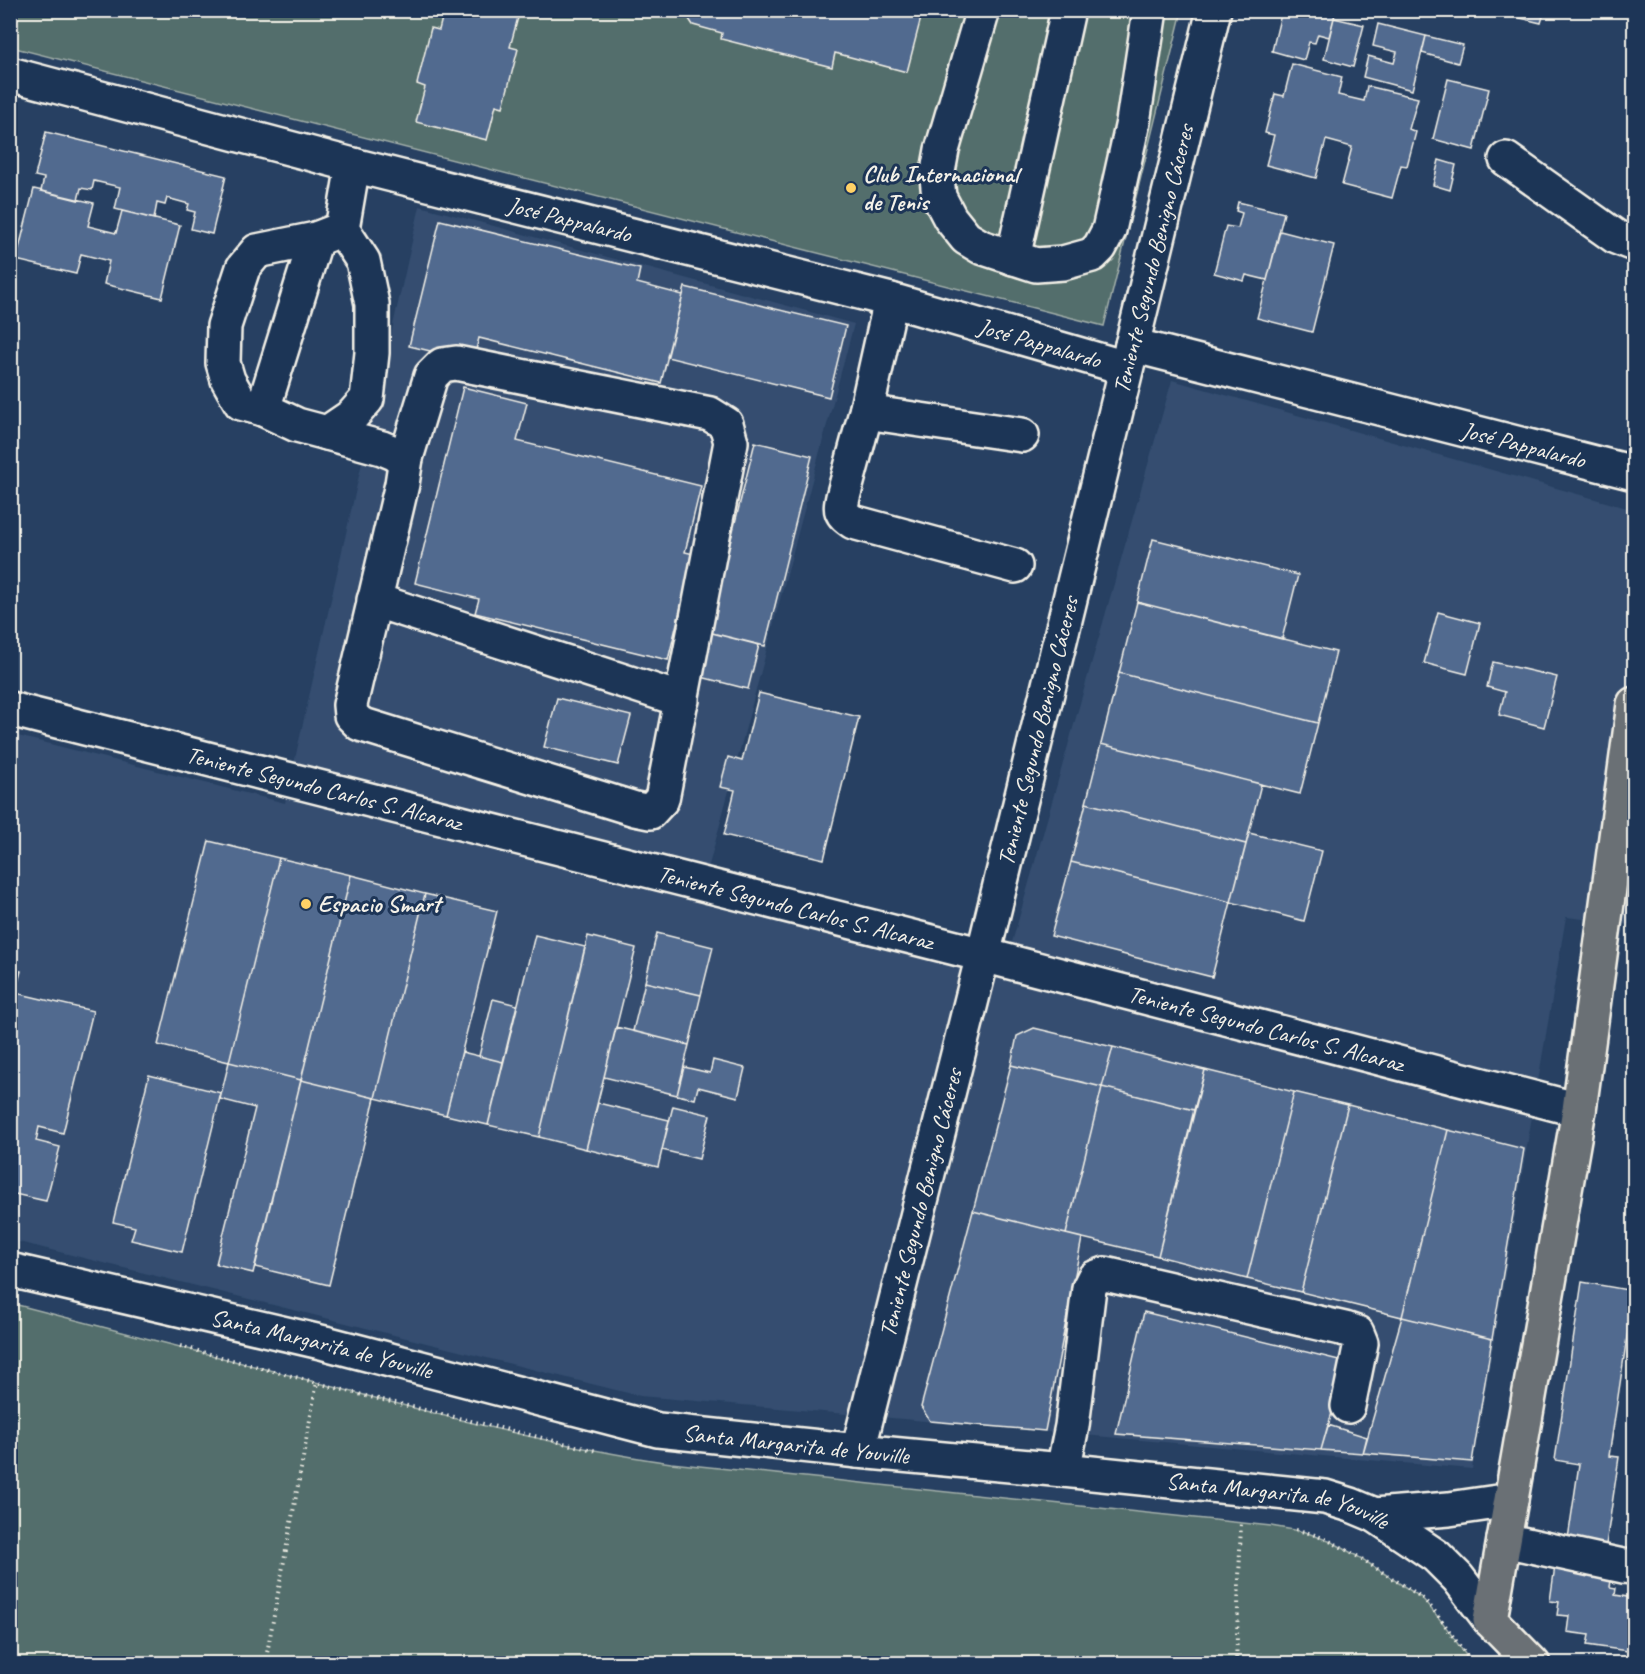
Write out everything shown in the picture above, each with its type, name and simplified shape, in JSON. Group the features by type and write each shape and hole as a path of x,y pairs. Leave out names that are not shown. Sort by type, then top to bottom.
{"main road":[{"path":"1490,1620 1579,1110 1629,786 1635,704"},
{"name":"Santa Margarita de Youville","path":"1490,1620 1533,1664"}],"street":[{"path":"983,10 942,150 937,177 939,197 950,218 966,238 981,247 1036,265 1092,255 1100,247 1109,230 1133,122 1150,10"},
{"path":"1013,258 1068,10"},
{"name":"Teniente Segundo Benigno Cáceres","path":"858,1451 983,956 1214,10"},
{"name":"José Pappalardo","path":"10,74 353,165 891,300 1635,473"},
{"path":"1506,159 1616,237 1635,244"},
{"path":"263,409 353,165"},
{"path":"329,234 257,251 243,268 224,326 223,363 228,380 241,403 263,409 297,425 382,448 406,458"},
{"path":"327,433 352,416 367,399 372,353 372,304 363,261 329,234"},
{"path":"891,300 884,338 841,509 852,522 1016,566"},
{"path":"456,363 710,414 726,424 731,442 682,700 662,799 650,812 360,724 351,715 350,705 402,484 406,458 431,376 442,365 456,363"},
{"path":"866,412 1022,435"},
{"path":"374,600 682,700"},
{"name":"Teniente Segundo Carlos S. Alcaraz","path":"10,709 1579,1110"},
{"name":"Santa Margarita de Youville","path":"10,1270 325,1343 658,1430 1324,1497 1351,1504 1375,1515 1436,1556 1458,1578 1490,1620"},
{"path":"1063,1470 1072,1426 1089,1288 1094,1278 1105,1274 1345,1329 1357,1334 1360,1343 1348,1406"},
{"path":"1375,1515 1449,1509 1511,1500"},
{"path":"1504,1540 1635,1568"}],"path":[{"path":"265,1664 317,1382"},
{"path":"1236,1664 1240,1522"}],"shaded area":[{"path":"420,206 854,324 701,895 1005,967 1172,380 1634,510 1634,925 1566,917 1472,1469 640,1396 11,1240 10,734 285,803"}],"green space":[{"name":"Club Internacional de Tenis","path":"10,11 1182,11 1104,326 11,47"},
{"path":"10,1303 441,1415 625,1456 671,1463 1271,1526 1305,1532 1334,1543 1422,1598 1474,1663 11,1663"}],"building":[{"path":"444,10 520,10 510,47 518,49 503,107 496,105 487,140 416,122 425,87 417,84 431,28 439,30"},
{"path":"683,10 923,10 907,72 835,53 832,67 721,39 722,33 693,25"},
{"path":"1282,10 1336,10 1329,37 1318,34 1315,43 1309,42 1304,60 1272,51"},
{"path":"1522,10 1545,10 1541,23 1520,18"},
{"path":"1334,18 1364,25 1353,67 1324,59"},
{"path":"1378,24 1426,36 1412,90 1363,77 1368,56 1394,63 1397,52 1373,46"},
{"path":"1426,36 1463,45 1458,63 1422,53"},
{"path":"1292,64 1342,77 1338,95 1364,101 1367,86 1418,98 1409,129 1416,132 1407,166 1401,165 1392,198 1342,185 1352,147 1326,140 1316,178 1266,165 1274,135 1265,133 1275,94 1284,96"},
{"path":"1448,79 1489,89 1474,150 1433,139"},
{"path":"46,132 226,176 212,234 191,229 195,212 187,210 189,204 167,198 165,205 157,203 154,219 115,209 120,187 94,181 92,190 81,188 78,200 41,191 44,178 35,176"},
{"path":"1439,160 1456,165 1450,190 1433,185"},
{"path":"34,189 94,203 88,226 116,233 122,211 180,225 162,298 104,284 109,261 81,254 76,274 16,260"},
{"path":"1238,202 1284,213 1267,280 1246,275 1244,281 1214,273 1226,226 1238,228 1242,213 1236,211"},
{"path":"440,220 640,269 637,283 683,295 661,383 479,338 473,361 409,346"},
{"path":"1280,231 1334,245 1312,332 1257,318"},
{"path":"685,287 846,326 829,397 667,357"},
{"path":"463,387 527,403 517,441 701,486 685,552 694,554 668,660 475,613 479,599 415,583"},
{"path":"755,442 812,456 765,646 708,632"},
{"path":"1153,539 1298,575 1282,639 1137,602"},
{"path":"1137,602 1336,652 1318,723 1119,673"},
{"path":"1438,612 1480,623 1467,674 1424,663"},
{"path":"712,633 759,645 748,689 701,677"},
{"path":"1493,662 1557,677 1544,727 1499,715 1505,692 1487,687"},
{"path":"1119,673 1318,723 1300,794 1101,744"},
{"path":"759,693 859,717 824,859 724,835 735,790 720,787 728,757 742,761"},
{"path":"557,698 631,716 618,765 544,747"},
{"path":"1101,744 1261,784 1246,844 1086,803"},
{"path":"1086,803 1246,844 1231,902 1071,862"},
{"path":"1249,833 1322,851 1304,921 1231,902"},
{"path":"209,841 279,858 229,1062 158,1045"},
{"path":"279,858 351,875 301,1080 229,1062"},
{"path":"1071,862 1231,902 1212,977 1051,936"},
{"path":"351,875 425,894 375,1098 301,1080"},
{"path":"425,894 497,911 446,1115 375,1098"},
{"path":"657,933 713,947 701,995 645,982"},
{"path":"535,935 585,947 539,1137 488,1125"},
{"path":"588,936 636,948 586,1149 539,1137"},
{"path":"10,969 21,971 10,1013"},
{"path":"645,982 701,995 689,1045 633,1031"},
{"path":"16,993 93,1011 63,1133 39,1127 36,1141 60,1147 46,1201 10,1193 10,1013"},
{"path":"493,999 517,1005 503,1062 479,1056"},
{"path":"616,1027 689,1045 677,1095 604,1077"},
{"path":"1034,1028 1113,1047 1102,1087 1011,1065 1017,1036"},
{"path":"1113,1047 1205,1070 1194,1110 1102,1087"},
{"path":"462,1052 503,1062 488,1125 446,1115"},
{"path":"713,1060 745,1068 738,1097 698,1087 695,1099 677,1095 684,1067 710,1073"},
{"path":"229,1062 301,1080 253,1273 216,1264 255,1108 220,1099"},
{"path":"1011,1065 1102,1087 1066,1234 973,1211"},
{"path":"1205,1070 1294,1092 1247,1279 1158,1256"},
{"path":"149,1075 221,1093 182,1252 131,1240 135,1227 113,1222"},
{"path":"301,1080 375,1098 329,1285 255,1267"},
{"path":"1102,1087 1194,1110 1158,1256 1066,1234"},
{"path":"1294,1092 1348,1105 1301,1292 1247,1279"},
{"path":"598,1103 669,1120 658,1167 586,1149"},
{"path":"1348,1105 1448,1130 1402,1317 1301,1292"},
{"path":"673,1106 710,1115 699,1159 662,1150"},
{"path":"1448,1130 1524,1149 1492,1339 1402,1317"},
{"path":"973,1211 1082,1238 1045,1431 930,1421 921,1407"},
{"path":"1582,1282 1634,1291 1609,1456 1619,1457 1606,1545 1568,1539 1579,1464 1555,1460"},
{"path":"1144,1312 1347,1362 1321,1450 1116,1434"},
{"path":"1402,1317 1492,1339 1472,1462 1363,1453"},
{"path":"1328,1425 1367,1437 1363,1453 1321,1450"},
{"path":"1555,1566 1612,1575 1610,1587 1616,1588 1615,1595 1634,1598 1634,1652 1587,1645 1589,1635 1567,1632 1569,1616 1557,1615 1559,1602 1550,1601"}],"place":[{"name":"Club Internacional de Tenis","path":"851,188"},
{"name":"Espacio Smart","path":"306,904"}]}
